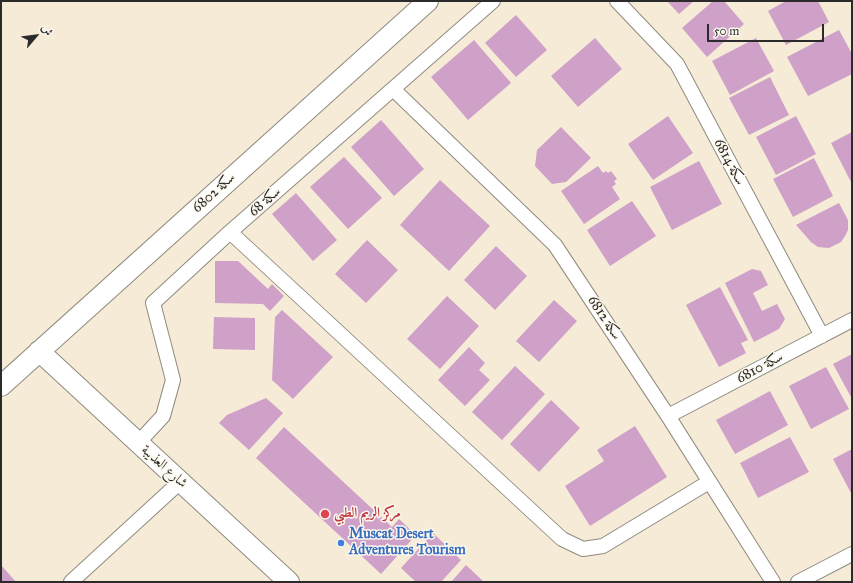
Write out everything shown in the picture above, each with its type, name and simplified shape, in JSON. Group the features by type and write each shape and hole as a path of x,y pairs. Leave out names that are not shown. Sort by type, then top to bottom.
{"street":[{"name":"سكة 6802","path":"1,386 428,1"},
{"name":"68 سكة","path":"138,443 163,416 173,380 153,303 230,232 493,1"},
{"name":"سكة 6814","path":"617,1 677,64 822,336"},
{"name":"سكة 6812","path":"393,89 555,245 668,416 773,582"},
{"path":"230,232 562,539 583,549 603,546 709,482"},
{"name":"سكة 6810","path":"668,416 852,320"},
{"name":"شارع العذيبة","path":"39,351 289,582"},
{"path":"70,582 181,481"},
{"path":"798,582 852,554"}],"building":[{"path":"667,1 694,1 679,14"},
{"path":"713,1 724,1 744,24 707,57 682,28"},
{"path":"786,1 818,1 829,22 786,45 768,11"},
{"path":"516,15 547,50 516,77 485,43"},
{"path":"839,30 852,54 852,74 808,96 787,57"},
{"path":"595,38 622,69 578,107 551,76"},
{"path":"756,38 774,71 730,95 712,61"},
{"path":"474,40 511,83 468,120 431,77"},
{"path":"770,77 789,115 749,135 729,98"},
{"path":"668,116 693,153 653,180 628,144"},
{"path":"796,116 816,154 776,175 756,137"},
{"path":"381,120 424,169 394,196 351,147"},
{"path":"561,127 591,158 566,182 552,184 535,166 537,150"},
{"path":"852,132 852,184 831,143"},
{"path":"344,157 382,198 348,229 310,187"},
{"path":"814,158 833,196 793,217 773,179"},
{"path":"699,161 722,204 672,230 650,187"},
{"path":"598,166 603,173 606,171 608,173 611,171 617,179 614,181 616,184 612,187 620,199 584,224 561,191"},
{"path":"440,180 490,226 449,271 400,225"},
{"path":"296,193 337,240 313,261 272,214"},
{"path":"632,201 656,236 610,266 587,230"},
{"path":"839,203 848,220 848,230 841,242 829,248 818,247 811,242 796,225"},
{"path":"367,240 398,270 366,303 335,274"},
{"path":"496,246 527,276 495,310 464,280"},
{"path":"215,261 238,261 268,289 272,284 284,296 270,311 263,304 215,303"},
{"path":"752,269 761,271 768,285 753,293 762,311 777,304 785,319 779,329 754,342 725,283"},
{"path":"720,287 748,340 741,343 746,353 719,367 686,305"},
{"path":"447,296 479,326 440,369 407,339"},
{"path":"554,300 577,321 539,362 516,341"},
{"path":"282,310 333,357 293,399 272,380 275,317"},
{"path":"214,317 255,318 255,350 213,349"},
{"path":"469,347 485,363 479,370 490,380 465,406 438,380"},
{"path":"852,354 852,399 833,364"},
{"path":"515,366 545,394 502,440 472,412"},
{"path":"826,367 849,409 811,429 789,386"},
{"path":"770,391 788,425 735,454 716,420"},
{"path":"266,398 283,413 249,450 219,423 227,415"},
{"path":"551,400 580,428 539,472 510,444"},
{"path":"635,426 667,477 590,526 565,486 604,461 597,450"},
{"path":"284,427 392,527 399,519 416,535 381,574 256,458"},
{"path":"790,437 809,472 758,498 740,463"},
{"path":"852,449 852,495 833,459"},
{"path":"433,533 461,560 441,582 416,582 401,568"},
{"path":"1,565 16,582 1,582"},
{"path":"466,565 484,582 451,582"}],"place":[{"name":"مركز الريم الطبي","path":"325,514"},
{"name":"Muscat Desert Adventures Tourism","path":"341,543"}]}
